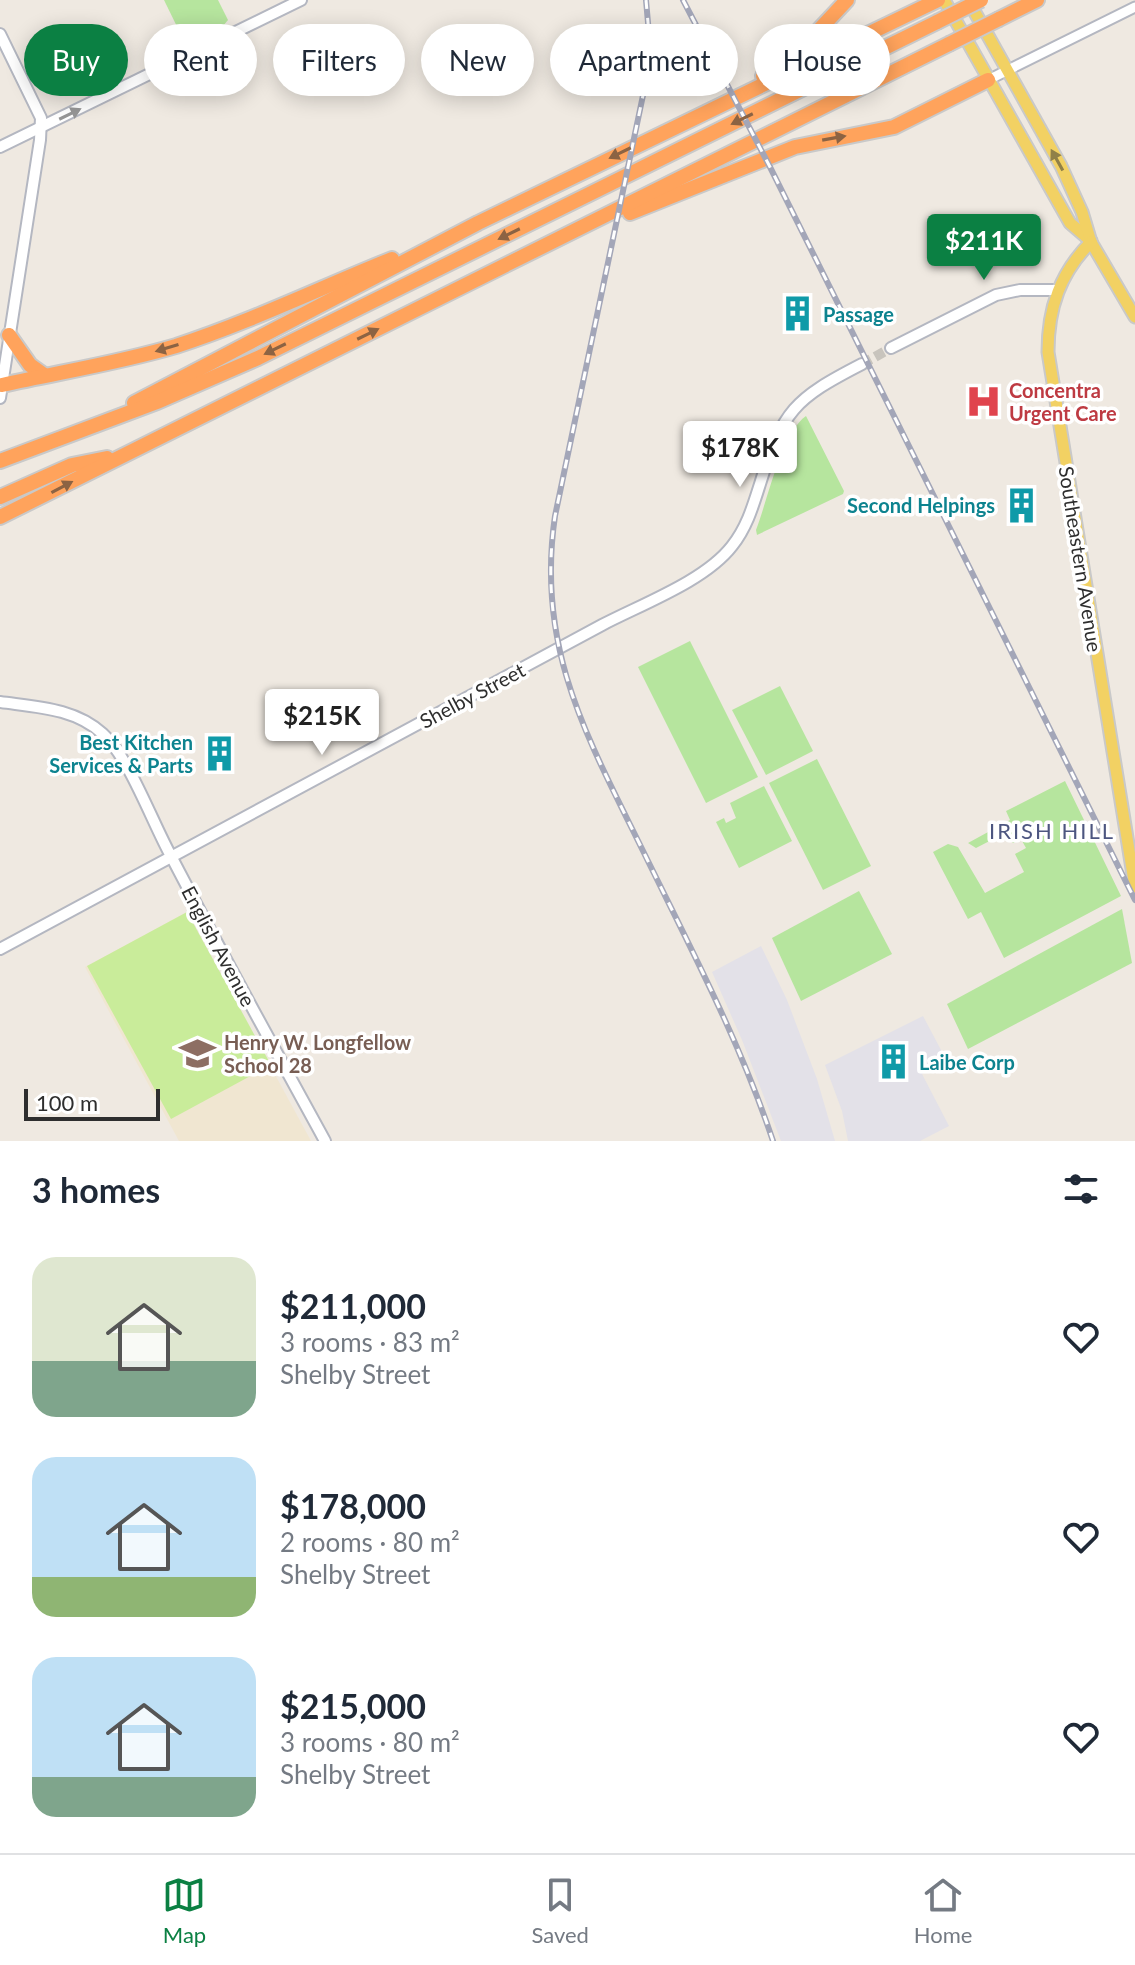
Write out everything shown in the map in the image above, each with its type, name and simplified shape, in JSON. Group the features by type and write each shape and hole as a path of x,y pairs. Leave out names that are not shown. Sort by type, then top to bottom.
{"highway":[{"path":"690,118 752,84 790,57 847,0"},
{"path":"0,461 157,402 258,358 981,0"},
{"path":"0,517 1037,0"},
{"path":"70,436 478,223 933,3"},
{"path":"573,233 670,199 795,147 894,127 988,80"},
{"path":"1,391 44,375 126,359 221,330 478,223"},
{"path":"9,335 30,365 44,375"},
{"path":"0,497 72,465 123,455"}],"main road":[{"path":"0,147 301,0"},
{"path":"944,0 1070,223 1091,242"},
{"path":"968,0 1065,175 1091,242 1135,317"},
{"path":"0,34 41,118 1,391"},
{"name":"Southeastern Avenue","path":"1091,242 1074,259 1057,290 1050,318 1049,359 1135,887"},
{"path":"891,348 996,295 1020,290 1057,290"},
{"name":"Shelby Street","path":"0,949 703,573 728,551 743,529 770,450 788,417 815,389 862,364"},
{"name":"English Avenue","path":"0,702 74,716 95,728 116,749 325,1141"}],"street":[{"path":"988,80 1135,7"}],"shaded area":[{"name":"Henry W. Longfellow School 28","path":"187,912 311,1141 179,1141 85,967"},
{"path":"761,946 787,1000 817,1079 835,1141 781,1141 712,972"},
{"path":"923,1016 941,1050 939,1064 922,1074 949,1126 920,1141 848,1141 842,1111 825,1065"}],"green space":[{"path":"164,0 218,0 228,20 225,24 176,24"},
{"path":"806,416 843,494 757,535 776,468 797,424"},
{"path":"690,641 758,777 706,803 638,667"},
{"path":"780,686 813,751 766,775 732,710"},
{"path":"817,759 871,866 823,890 769,783"},
{"path":"1065,781 1121,896 1004,958 981,912 968,919 933,852 948,844 958,847 985,893 1024,872 1015,854 1026,848 1021,839 1013,843 1007,832 976,848 968,843 1010,820 1006,811"},
{"path":"764,786 792,841 739,868 716,822 724,818 726,823 736,818 730,803"},
{"path":"859,891 892,954 801,1001 772,938"},
{"path":"1122,909 1132,963 968,1049 947,1004"},
{"name":"Henry W. Longfellow School 28","path":"187,912 271,1065 171,1119 87,966"}],"tunnel":[{"path":"862,364 891,348"}],"railway":[{"path":"646,0 649,34 646,81 555,516 551,565 553,610 560,653 587,734 714,997 746,1068 773,1141"},
{"path":"683,0 770,167 1135,900"}],"place":[{"name":"Passage","path":"797,314"},
{"name":"Concentra Urgent Care","path":"983,401"},
{"name":"Second Helpings","path":"1021,505"},
{"name":"Best Kitchen Services & Parts","path":"219,754"},
{"name":"Henry W. Longfellow School 28","path":"198,1054"},
{"name":"Laibe Corp","path":"893,1062"}],"district":[{"name":"IRISH HILL","path":"1052,830"}]}
